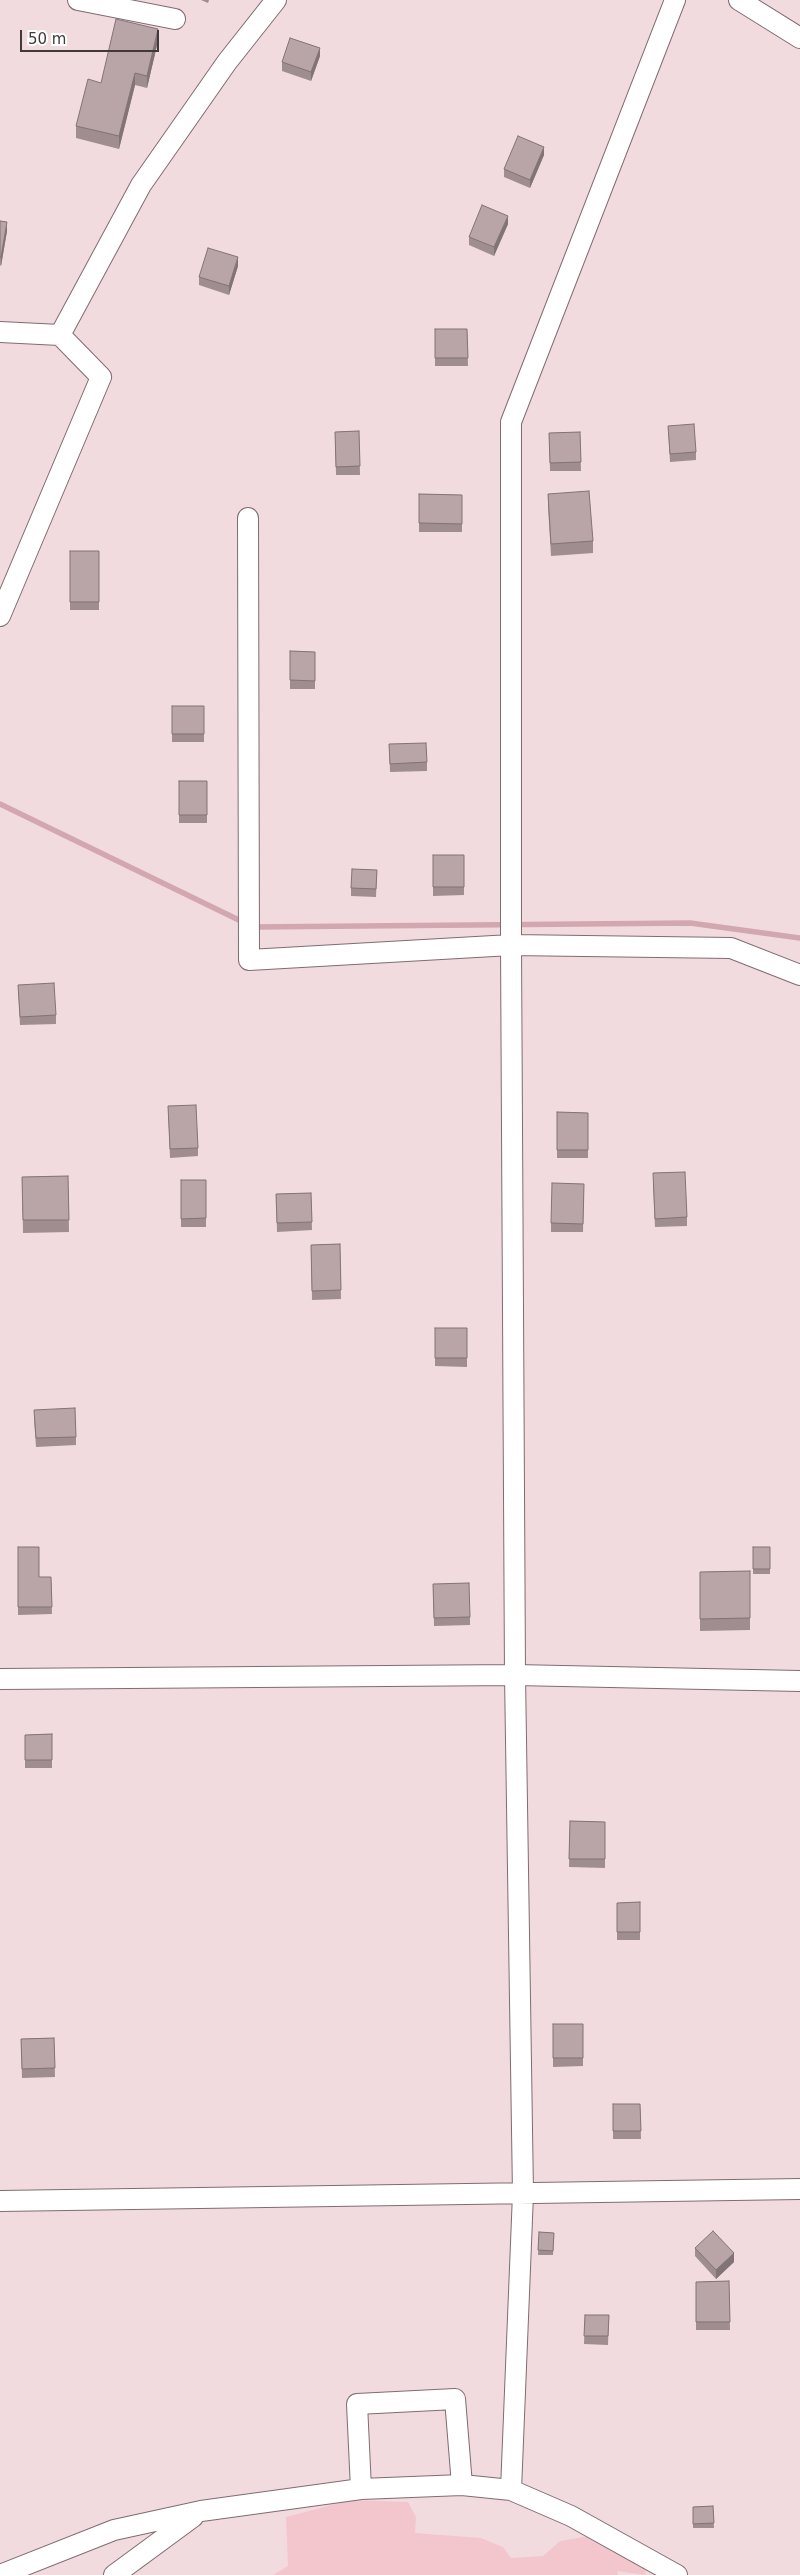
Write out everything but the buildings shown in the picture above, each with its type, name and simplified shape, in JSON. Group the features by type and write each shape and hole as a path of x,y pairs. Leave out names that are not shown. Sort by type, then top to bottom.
{"street":[{"path":"78,0 175,19"},
{"path":"60,336 141,185 227,62 276,0"},
{"path":"511,2490 523,2194 515,1675 511,945 511,422 675,0"},
{"path":"739,0 800,38"},
{"path":"0,332 60,336 101,377 0,616"},
{"path":"248,518 249,960 511,945 731,948 800,975"},
{"path":"0,1679 515,1675 800,1681"},
{"path":"0,2201 800,2189"},
{"path":"362,2489 357,2404 455,2399 462,2485"},
{"path":"0,2575 114,2530 201,2511 362,2489 462,2485 511,2490 571,2516 677,2575"},
{"path":"114,2575 201,2511"}],"shaded area":[{"path":"350,2500 408,2502 416,2517 415,2533 481,2538 503,2547 511,2558 543,2556 560,2541 601,2534 649,2554 645,2575 617,2571 618,2575 273,2575 288,2566 286,2517"}],"waterway":[{"path":"0,804 245,923"},
{"path":"253,927 690,923 800,938"}]}
